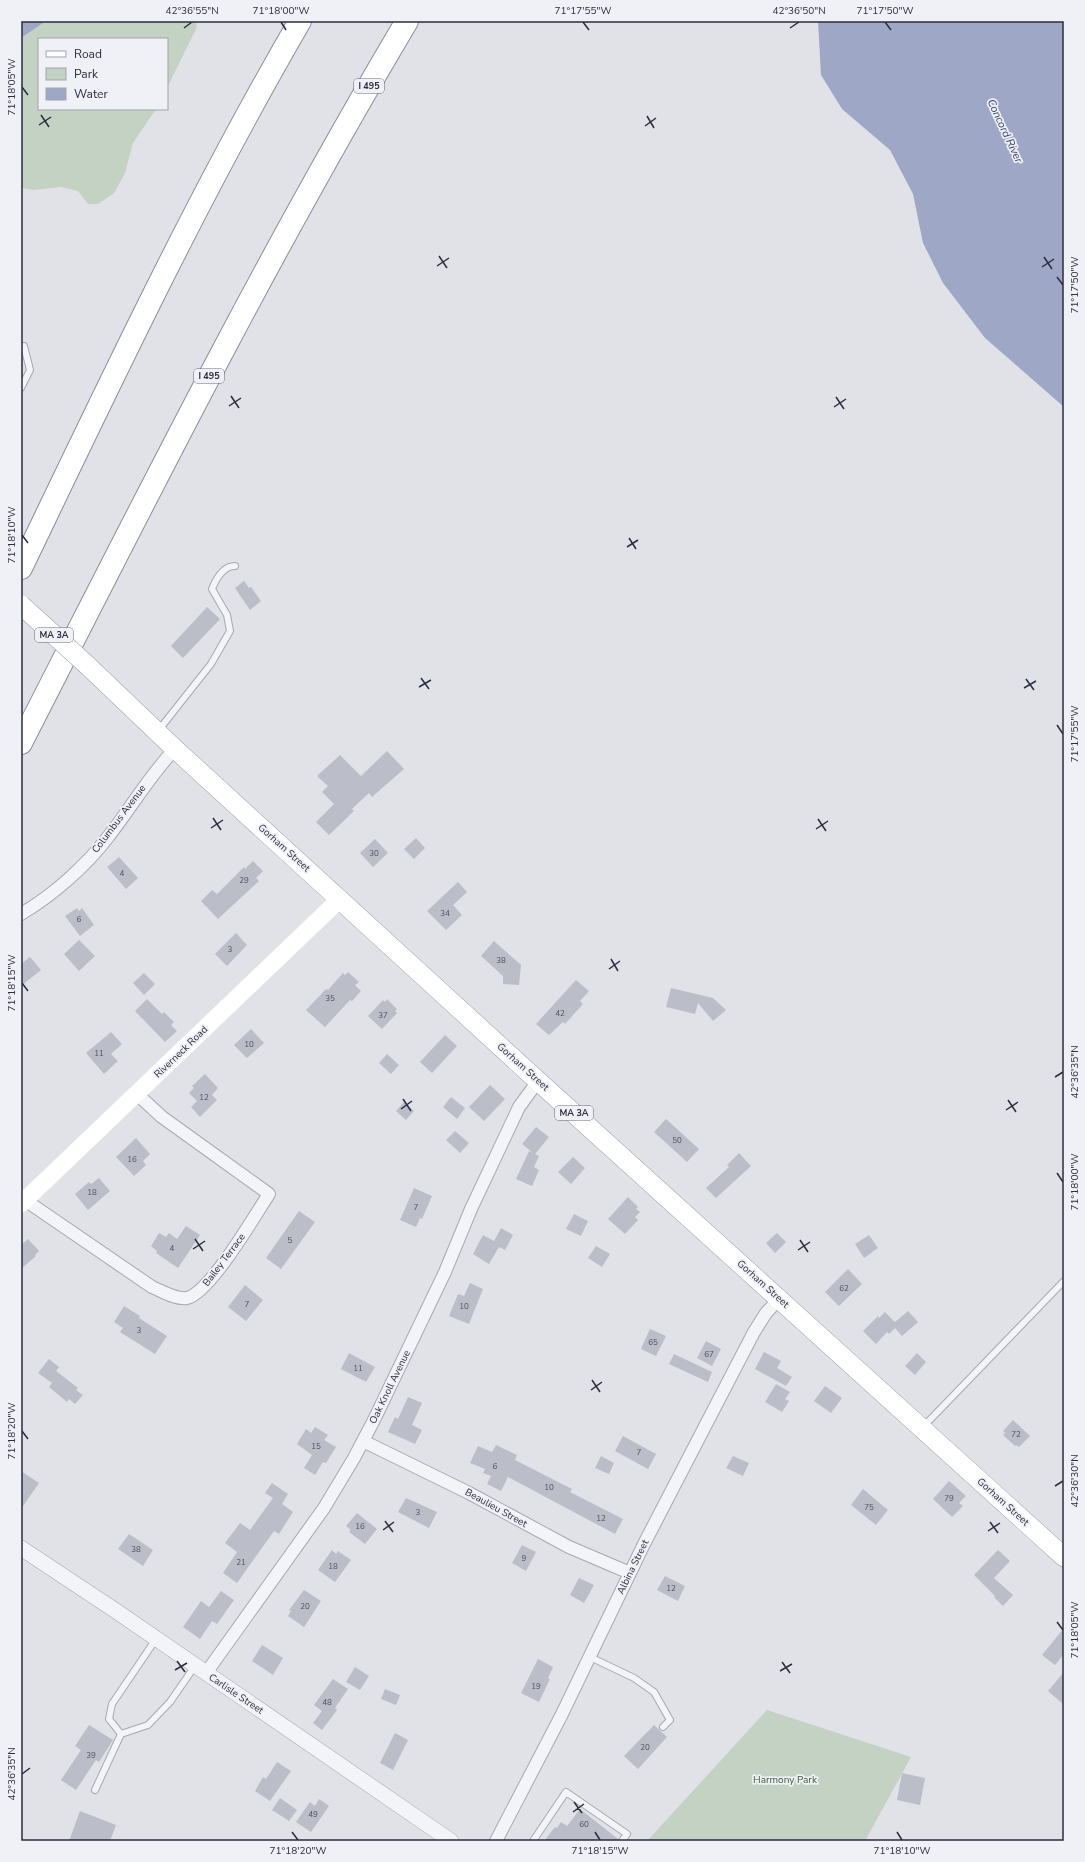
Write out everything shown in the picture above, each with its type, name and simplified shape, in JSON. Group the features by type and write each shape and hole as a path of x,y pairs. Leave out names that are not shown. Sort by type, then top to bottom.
{"highway":[{"path":"21,568 158,285 232,142 300,21"},
{"name":"I 495","path":"21,743 256,287 312,185 407,21"}],"main road":[{"name":"Gorham Street","path":"21,605 87,665 175,749 538,1081 1064,1557"},
{"name":"Riverneck Road","path":"23,1202 340,900"}],"street":[{"name":"Columbus Avenue","path":"21,914 70,877 96,851 156,769 175,749"},
{"name":"Oak Knoll Avenue","path":"201,1669 324,1508 363,1441 445,1272 474,1203 519,1107 538,1081"},
{"name":"Bailey Terrace","path":"23,1202 152,1287 185,1299 198,1293 226,1260 269,1194 162,1117 137,1094"},
{"name":"Albina Street","path":"496,1841 590,1657 630,1573 754,1332 766,1313 779,1299"},
{"name":"Beaulieu Street","path":"363,1441 469,1493 591,1558 630,1573"},
{"name":"Carlisle Street","path":"21,1548 201,1669 451,1841"}],"lane":[{"path":"21,388 30,370 24,346"},
{"path":"157,732 211,664 230,631 227,615 212,588 218,575 231,566 235,566"},
{"path":"922,1429 1064,1281"},
{"path":"121,1734 109,1719 112,1704 156,1639"},
{"path":"590,1657 634,1678 654,1692 670,1720 663,1727"},
{"path":"96,1790 121,1734 148,1725 201,1669"},
{"path":"533,1841 566,1792 627,1834 622,1841"}],"green space":[{"path":"46,21 197,21 196,29 168,86 168,38 38,38 38,110 155,110 133,143 125,173 114,193 98,204 88,204 78,191 61,187 34,190 21,188 21,38"},
{"name":"Harmony Park","path":"767,1710 911,1757 865,1841 647,1841"}],"water":[{"path":"21,21 46,21 21,38"},
{"name":"Concord River","path":"818,21 1064,21 1064,407 985,338 943,283 923,243 913,194 890,150 842,109 821,75"}],"building":[{"path":"244,581 249,588 251,587 261,601 250,610 235,588"},
{"path":"207,607 220,619 183,658 171,646"},
{"path":"387,751 404,769 372,797 369,793 352,809 354,811 329,835 316,822 334,804 322,792 328,786 317,776 340,755 361,776"},
{"path":"416,838 425,848 414,859 404,849"},
{"path":"375,839 388,853 373,867 360,853"},
{"path":"119,857 138,878 126,889 107,867"},
{"path":"253,861 263,871 256,878 259,881 218,919 201,901 212,890 217,894 244,867 245,869"},
{"path":"458,882 467,892 453,905 462,915 446,930 427,911"},
{"path":"77,908 79,911 82,908 94,925 80,936 65,916"},
{"path":"236,933 247,945 227,966 215,954"},
{"path":"79,940 95,956 79,971 64,954"},
{"path":"494,941 521,965 519,985 503,984 503,976 481,956"},
{"path":"30,957 41,970 21,986 21,964"},
{"path":"348,972 359,982 355,985 361,991 352,1001 350,1000 325,1027 306,1010 326,989 328,990 343,973 345,975"},
{"path":"144,973 155,984 144,995 133,983"},
{"path":"576,980 589,991 580,1001 583,1004 565,1024 563,1022 549,1035 536,1024"},
{"path":"671,988 713,998 726,1010 713,1021 698,1003 695,1014 666,1007"},
{"path":"147,999 162,1014 164,1012 174,1022 171,1025 177,1031 165,1042 135,1011"},
{"path":"387,999 397,1009 395,1011 397,1013 382,1029 368,1016 383,1000 385,1002"},
{"path":"251,1029 264,1043 247,1058 234,1045"},
{"path":"111,1032 122,1044 111,1054 118,1061 104,1074 86,1053"},
{"path":"445,1035 457,1046 432,1073 420,1062"},
{"path":"387,1054 399,1065 391,1074 379,1063"},
{"path":"205,1074 218,1088 212,1095 217,1100 200,1117 191,1107 197,1101 189,1093 194,1088 192,1086"},
{"path":"490,1085 505,1099 484,1121 469,1107"},
{"path":"451,1097 465,1108 457,1119 443,1107"},
{"path":"404,1102 414,1111 406,1120 396,1111"},
{"path":"666,1119 699,1149 687,1162 654,1132"},
{"path":"536,1127 549,1137 535,1154 539,1156 534,1167 539,1170 532,1186 516,1179 529,1151 533,1153 522,1144"},
{"path":"455,1131 469,1143 460,1153 446,1140"},
{"path":"136,1138 150,1154 143,1161 146,1165 134,1176 116,1157"},
{"path":"739,1153 751,1166 716,1198 706,1188 729,1167 727,1165"},
{"path":"573,1157 585,1168 571,1184 558,1172"},
{"path":"99,1178 110,1191 88,1210 75,1194 89,1182 91,1184"},
{"path":"414,1188 432,1196 422,1219 420,1218 416,1227 400,1220"},
{"path":"628,1197 638,1207 636,1209 640,1212 635,1217 638,1220 625,1234 608,1219"},
{"path":"299,1211 315,1222 281,1269 266,1258"},
{"path":"574,1214 588,1221 581,1236 566,1229"},
{"path":"186,1226 200,1235 178,1268 156,1253 157,1251 151,1246 159,1233 166,1237 169,1233 177,1239"},
{"path":"501,1228 513,1235 505,1250 499,1247 489,1264 473,1254 483,1235 494,1241"},
{"path":"777,1233 786,1242 775,1253 766,1243"},
{"path":"869,1235 878,1248 864,1258 855,1244"},
{"path":"28,1239 39,1251 35,1255 36,1256 21,1269 21,1245"},
{"path":"596,1246 610,1254 602,1267 588,1258"},
{"path":"848,1269 862,1284 839,1306 825,1292"},
{"path":"470,1283 483,1289 469,1324 449,1316 458,1294 464,1296"},
{"path":"245,1285 263,1300 246,1321 228,1307"},
{"path":"124,1306 140,1316 139,1318 167,1336 155,1354 120,1332 123,1328 114,1322"},
{"path":"908,1311 918,1322 902,1336 895,1328 889,1334 887,1332 876,1344 863,1331 878,1316 879,1318 885,1312 895,1322"},
{"path":"650,1329 666,1336 656,1356 641,1349"},
{"path":"706,1341 721,1349 712,1366 697,1358"},
{"path":"764,1352 781,1361 777,1368 792,1377 786,1386 755,1369"},
{"path":"349,1353 375,1367 366,1382 341,1369"},
{"path":"917,1353 926,1362 915,1375 905,1366"},
{"path":"674,1354 712,1372 708,1382 669,1364"},
{"path":"49,1359 59,1367 56,1371 78,1388 76,1390 83,1395 75,1404 69,1399 67,1402 49,1387 52,1383 38,1373"},
{"path":"776,1384 790,1392 785,1399 789,1401 782,1412 765,1402"},
{"path":"825,1386 842,1398 831,1413 814,1401"},
{"path":"408,1397 422,1403 412,1425 422,1430 415,1444 388,1432 395,1417 398,1419"},
{"path":"1013,1420 1030,1436 1019,1447 1016,1445 1015,1446 1003,1435 1005,1433 1003,1431"},
{"path":"315,1427 328,1435 324,1440 336,1447 326,1463 323,1462 315,1475 304,1468 312,1455 297,1444 306,1429 311,1433"},
{"path":"623,1436 656,1454 648,1469 615,1451"},
{"path":"496,1445 517,1455 515,1460 572,1489 570,1492 623,1519 615,1534 508,1477 501,1491 487,1484 491,1476 483,1473 485,1469 470,1463 478,1446 492,1452"},
{"path":"601,1456 614,1463 609,1474 595,1468"},
{"path":"733,1456 749,1463 743,1476 726,1468"},
{"path":"21,1471 39,1483 21,1509"},
{"path":"949,1481 966,1496 959,1503 963,1506 952,1517 933,1499"},
{"path":"272,1483 288,1494 282,1504 293,1512 279,1534 274,1531 237,1583 223,1573 237,1552 225,1543 240,1523 250,1530 273,1498 265,1493"},
{"path":"863,1489 888,1510 876,1525 851,1505"},
{"path":"406,1498 437,1512 429,1528 398,1512"},
{"path":"357,1513 377,1529 365,1544 349,1532 351,1530 346,1526"},
{"path":"129,1534 153,1550 143,1566 118,1549"},
{"path":"522,1545 536,1552 526,1571 512,1563"},
{"path":"332,1550 336,1554 338,1551 351,1560 335,1582 318,1570"},
{"path":"998,1550 1010,1561 994,1578 1013,1595 1003,1606 974,1575"},
{"path":"665,1576 685,1586 678,1601 657,1590"},
{"path":"579,1578 594,1585 584,1603 570,1595"},
{"path":"304,1590 321,1601 304,1627 288,1616 291,1611 289,1610"},
{"path":"221,1591 234,1600 217,1624 212,1621 200,1639 183,1627 201,1601 209,1607"},
{"path":"1064,1628 1064,1654 1055,1665 1042,1655"},
{"path":"262,1645 283,1658 273,1675 252,1661"},
{"path":"538,1659 553,1667 548,1678 550,1679 539,1702 521,1693"},
{"path":"355,1667 369,1676 360,1690 346,1682"},
{"path":"1064,1672 1064,1705 1048,1691"},
{"path":"333,1679 348,1689 335,1708 337,1710 322,1730 313,1723 322,1711 314,1705"},
{"path":"385,1689 400,1695 396,1705 381,1699"},
{"path":"89,1725 113,1740 99,1762 96,1760 76,1790 61,1780 81,1750 75,1746"},
{"path":"654,1725 667,1737 638,1769 624,1756"},
{"path":"395,1733 408,1740 393,1770 380,1763"},
{"path":"277,1762 291,1771 270,1801 255,1791 263,1777 266,1779"},
{"path":"902,1773 925,1778 920,1805 897,1800"},
{"path":"280,1798 297,1810 289,1821 272,1810"},
{"path":"319,1799 329,1806 311,1832 296,1822 310,1802 315,1806"},
{"path":"580,1809 618,1839 618,1841 544,1841 561,1822 567,1826"},
{"path":"80,1811 116,1825 110,1841 69,1841"}]}
